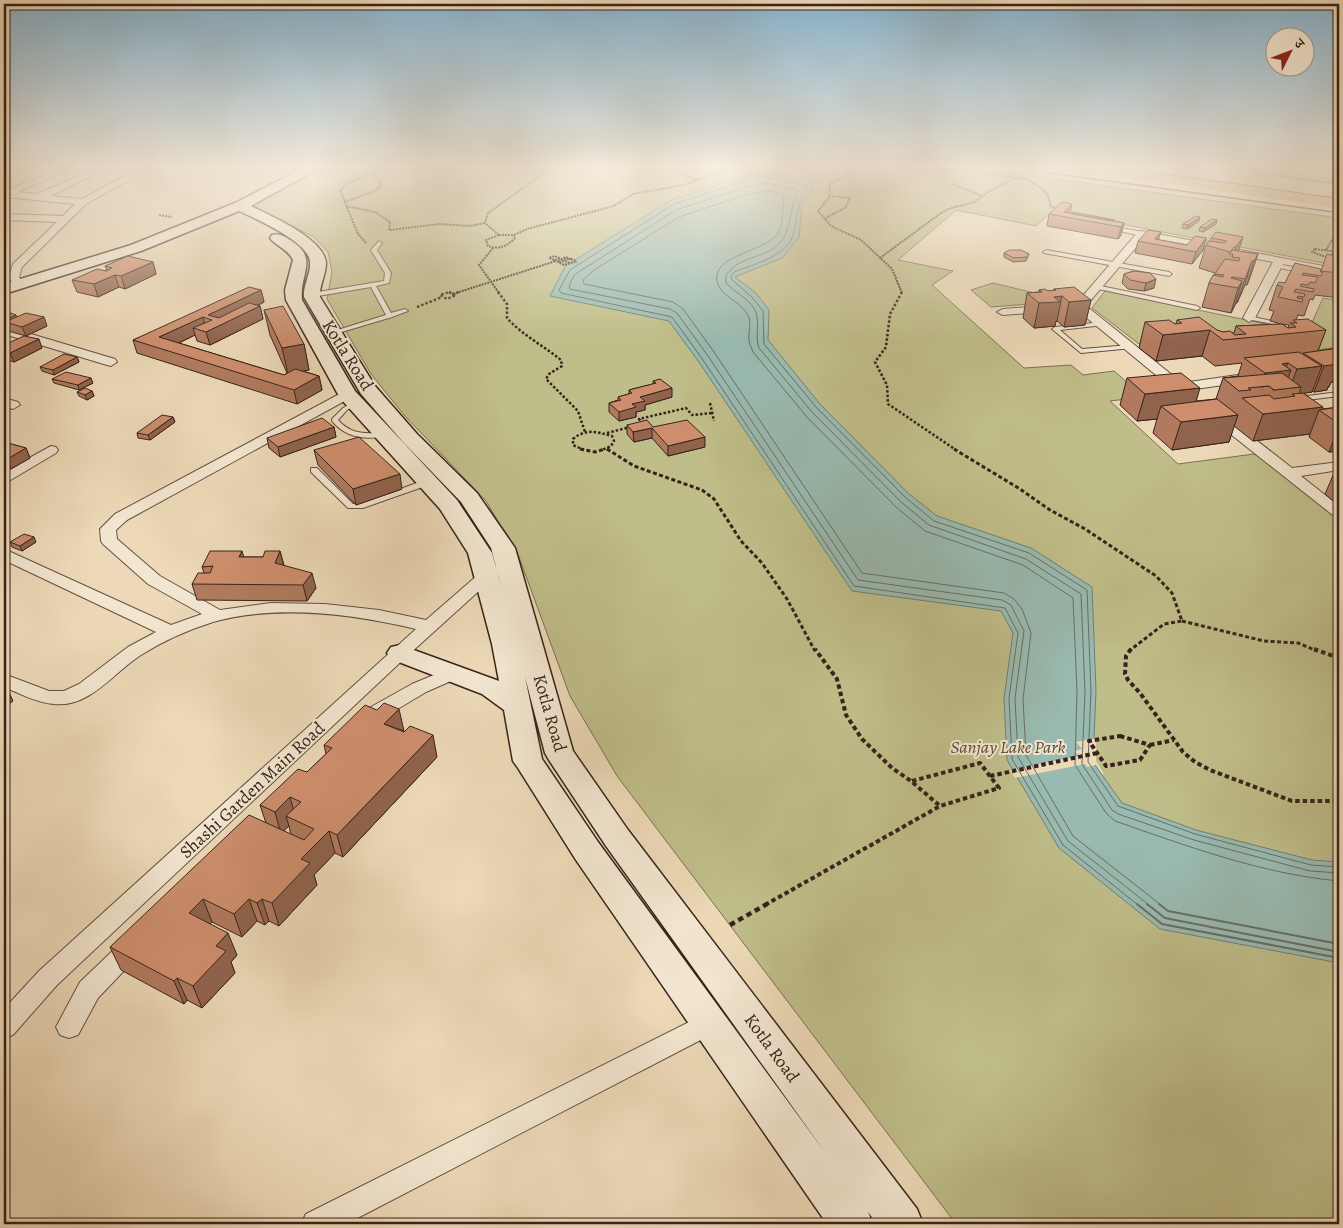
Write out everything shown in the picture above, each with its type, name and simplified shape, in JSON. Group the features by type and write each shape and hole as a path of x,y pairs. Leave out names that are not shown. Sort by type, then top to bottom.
{"main road":[{"path":"11,287 128,250 191,225"},
{"name":"Kotla Road","path":"258,225 285,242 297,254 300,264 293,293 294,300 351,399 449,506 480,553 496,568 559,754 617,838 902,1224"},
{"path":"267,225 301,240 313,248 318,262 311,288 312,295"},
{"name":"Kotla Road","path":"312,295 333,334 368,390 410,438 469,498 503,548 496,568 505,644 528,761 587,851 852,1224"},
{"path":"400,653 492,688 517,706"}],"street":[{"path":"11,287 17,266 59,225"},
{"path":"1078,308 1142,234 1278,264 1339,272"},
{"path":"1249,318 1278,264"},
{"path":"1004,312 1069,307 1086,311 1179,387 1339,512"},
{"path":"4,330 111,362"},
{"path":"1179,387 1254,377"},
{"path":"218,616 154,580 109,541 108,529 121,517 351,399"},
{"path":"4,478 51,450"},
{"path":"1289,473 1339,466"},
{"path":"4,554 32,569 169,631"},
{"name":"Shashi Garden Main Road","path":"4,1028 48,978 400,653 496,568"},
{"path":"4,680 54,698 67,697 83,691 132,652 169,631 218,616 263,610 325,607 382,615 431,627"},
{"path":"355,730 369,716 419,688 454,673"},
{"path":"69,1027 89,990 145,935"},
{"path":"316,1224 709,1023"}],"lane":[{"path":"1117,229 1142,234"},
{"path":"312,295 387,282 388,273 374,250 380,243"},
{"path":"1046,252 1168,274"},
{"path":"1278,264 1339,278"},
{"path":"372,284 390,316"},
{"path":"1096,287 1197,308"},
{"path":"333,334 405,311"},
{"path":"1249,318 1275,324 1291,334"},
{"path":"1102,324 1055,329 1081,352 1130,347"},
{"path":"1288,401 1339,394"},
{"path":"351,399 337,414 334,420 338,425 346,433 384,435"},
{"path":"314,470 351,506 360,506 428,482"}],"path":[{"path":"354,225 358,234 374,250"},
{"path":"380,243 390,230 390,225"},
{"path":"390,230 429,225"},
{"path":"460,225 473,225"},
{"path":"488,225 499,235"},
{"path":"514,235 516,238 509,244 494,248 488,246 486,240 499,235 514,235 541,225"},
{"path":"830,225 861,240 892,269 902,292 890,314 886,347 876,358 875,362 887,384 888,404 958,452 1020,489 1050,510 1086,529 1156,576 1172,592 1182,621"},
{"path":"880,258 900,242 919,231 924,225"},
{"path":"1326,250 1332,240 1339,234"},
{"path":"494,248 479,265 507,304 508,318 515,327 540,343 561,360 562,366 549,374 546,379 549,384 573,403 581,416 585,432"},
{"path":"1315,249 1326,250 1335,255 1320,256 1312,250 1315,249"},
{"path":"561,254 566,257 576,261 564,265 549,258 561,254"},
{"path":"555,256 570,263"},
{"path":"557,261 566,257"},
{"path":"405,311 442,297 440,295 450,292 452,294 557,261 571,259"},
{"path":"710,403 714,421"},
{"path":"638,425 644,424 639,419 686,408 692,415 712,413"},
{"path":"607,433 634,426"},
{"path":"585,432 607,433 612,436 614,441 607,449 592,452 576,448 573,445 573,439 585,432"},
{"path":"607,449 634,466 702,490 714,499 741,541 767,570 816,652 837,679 846,715 862,739 892,768 911,781 940,806"},
{"path":"1339,658 1298,644 1264,641 1182,621 1164,624 1130,651 1126,656 1125,674 1183,752 1195,762 1292,801 1339,801"},
{"path":"1150,744 1140,760 1106,766 1089,741 1120,736 1150,744 1174,740"},
{"path":"990,776 1097,753"},
{"path":"730,926 940,806 998,788 980,763 911,781"}],"green space":[{"name":"Sanjay Lake Park","path":"291,225 938,225 898,260 953,271 932,285 1024,368 1071,365 1083,375 1114,371 1144,397 1110,401 1178,464 1254,454 1289,473 1339,513 1339,1224 956,1224 617,776 570,696 519,557 486,501 404,415 371,374 327,299 332,272 328,252 314,237"},
{"name":"Sanjay Lake Park","path":"1127,225 1339,225 1339,266"},
{"path":"993,283 1068,301 991,307 971,290"},
{"path":"1105,291 1276,326 1296,341 1193,337 1139,344 1092,308"},
{"path":"1323,298 1339,301 1339,347 1318,350 1309,329"}],"water":[{"path":"631,225 800,225 799,238 782,258 735,277 756,293 769,310 768,340 820,404 909,494 937,516 1031,548 1092,587 1096,691 1093,762 1122,803 1196,830 1312,860 1339,862 1339,963 1160,929 1059,848 1007,760 1004,698 1013,633 1001,611 852,591 699,362 669,321 550,296 566,265 578,262 575,260"}],"pier":[{"path":"1096,738 1096,761 1104,774 1096,765 1087,767 1085,764 1015,778 1010,770 1079,756 1075,751 1082,749 1076,742"}],"building":[{"path":"1148,230 1161,232 1155,239 1187,245 1195,236 1206,238 1196,252 1138,241"},
{"path":"1216,232 1243,237 1230,252 1206,245 1209,241 1225,243 1227,241 1211,238"},
{"path":"1009,250 1021,250 1029,254 1027,257 1014,258 1004,253"},
{"path":"1232,250 1258,254 1254,261 1252,261 1245,279 1231,278 1242,281 1238,288 1209,283 1213,275 1223,277 1224,275 1215,274 1225,259 1239,261 1240,258 1232,257 1233,254 1229,254"},
{"path":"1327,254 1339,257 1339,263 1336,262 1335,265 1339,266 1339,273 1321,271"},
{"path":"128,256 153,262 121,276 115,275 94,284 72,280 97,269 106,271 112,268 105,266"},
{"path":"1295,263 1321,269 1320,272 1323,272 1321,276 1303,273 1302,275 1318,277 1315,283 1310,282 1308,285 1301,284 1300,286 1314,289 1313,292 1296,289 1294,292 1305,294 1304,297 1298,296 1297,298 1303,299 1302,302 1278,297 1283,287 1277,285 1279,282 1285,283"},
{"path":"1134,271 1150,273 1156,279 1146,283 1130,280 1124,274"},
{"path":"249,287 261,290 208,315 219,318 249,303 260,306 206,332 193,328 212,320 203,317 159,337 284,375 295,369 319,376 294,390 133,340"},
{"path":"1074,287 1091,300 1069,302 1062,296 1054,297 1060,302 1039,303 1027,293 1042,292 1039,290 1045,289 1048,291"},
{"path":"283,306 304,344 282,348 264,310"},
{"path":"8,312 16,315 4,320 4,314"},
{"path":"26,313 44,317 22,327 5,322"},
{"path":"1199,317 1217,330 1223,332 1230,331 1235,335 1246,334 1236,326 1282,324 1288,328 1296,327 1290,323 1297,323 1293,320 1308,319 1326,330 1223,340 1210,330 1163,335 1145,322 1169,320 1175,324 1182,323 1177,320"},
{"path":"24,336 39,339 10,353 4,351 4,345"},
{"path":"1339,348 1339,356 1333,357 1339,361 1333,362 1337,364 1324,366 1303,353"},
{"path":"1299,352 1322,366 1297,369 1288,363 1282,364 1291,370 1265,373 1244,358"},
{"path":"64,354 77,357 53,370 40,367"},
{"path":"66,372 91,378 78,385 52,379"},
{"path":"1181,373 1200,388 1145,394 1127,378"},
{"path":"1282,373 1301,387 1274,390 1269,386 1239,391 1223,378"},
{"path":"660,379 672,388 640,397 645,401 632,404 636,407 619,412 609,403 621,400 618,397 632,393 629,390 656,383 653,381"},
{"path":"85,388 92,391 85,395 77,392"},
{"path":"1303,393 1323,407 1263,414 1242,398 1269,395 1274,399"},
{"path":"1217,399 1238,415 1181,422 1161,406"},
{"path":"1339,407 1339,424 1319,410"},
{"path":"162,415 173,417 148,435 137,433"},
{"path":"322,418 334,427 278,447 267,438"},
{"path":"647,420 653,427 687,420 705,437 668,446 652,428 633,432 627,425"},
{"path":"359,437 400,474 353,489 314,450"},
{"path":"4,442 26,448 7,459 4,458"},
{"path":"24,534 34,537 20,546 10,542"},
{"path":"210,551 242,551 239,557 263,557 265,551 280,551 275,563 312,573 303,585 192,584 198,573 210,573 213,566 202,567"},
{"path":"384,703 399,709 384,724 404,732 410,726 433,735 337,835 329,831 301,859 310,863 272,903 262,899 257,903 249,899 234,914 203,899 189,913 228,933 216,946 226,951 193,986 177,978 174,981 110,947 249,815 304,840 314,829 286,816 301,802 290,797 275,812 260,805 298,769 307,772 332,748 324,745 365,705 377,710"}]}
